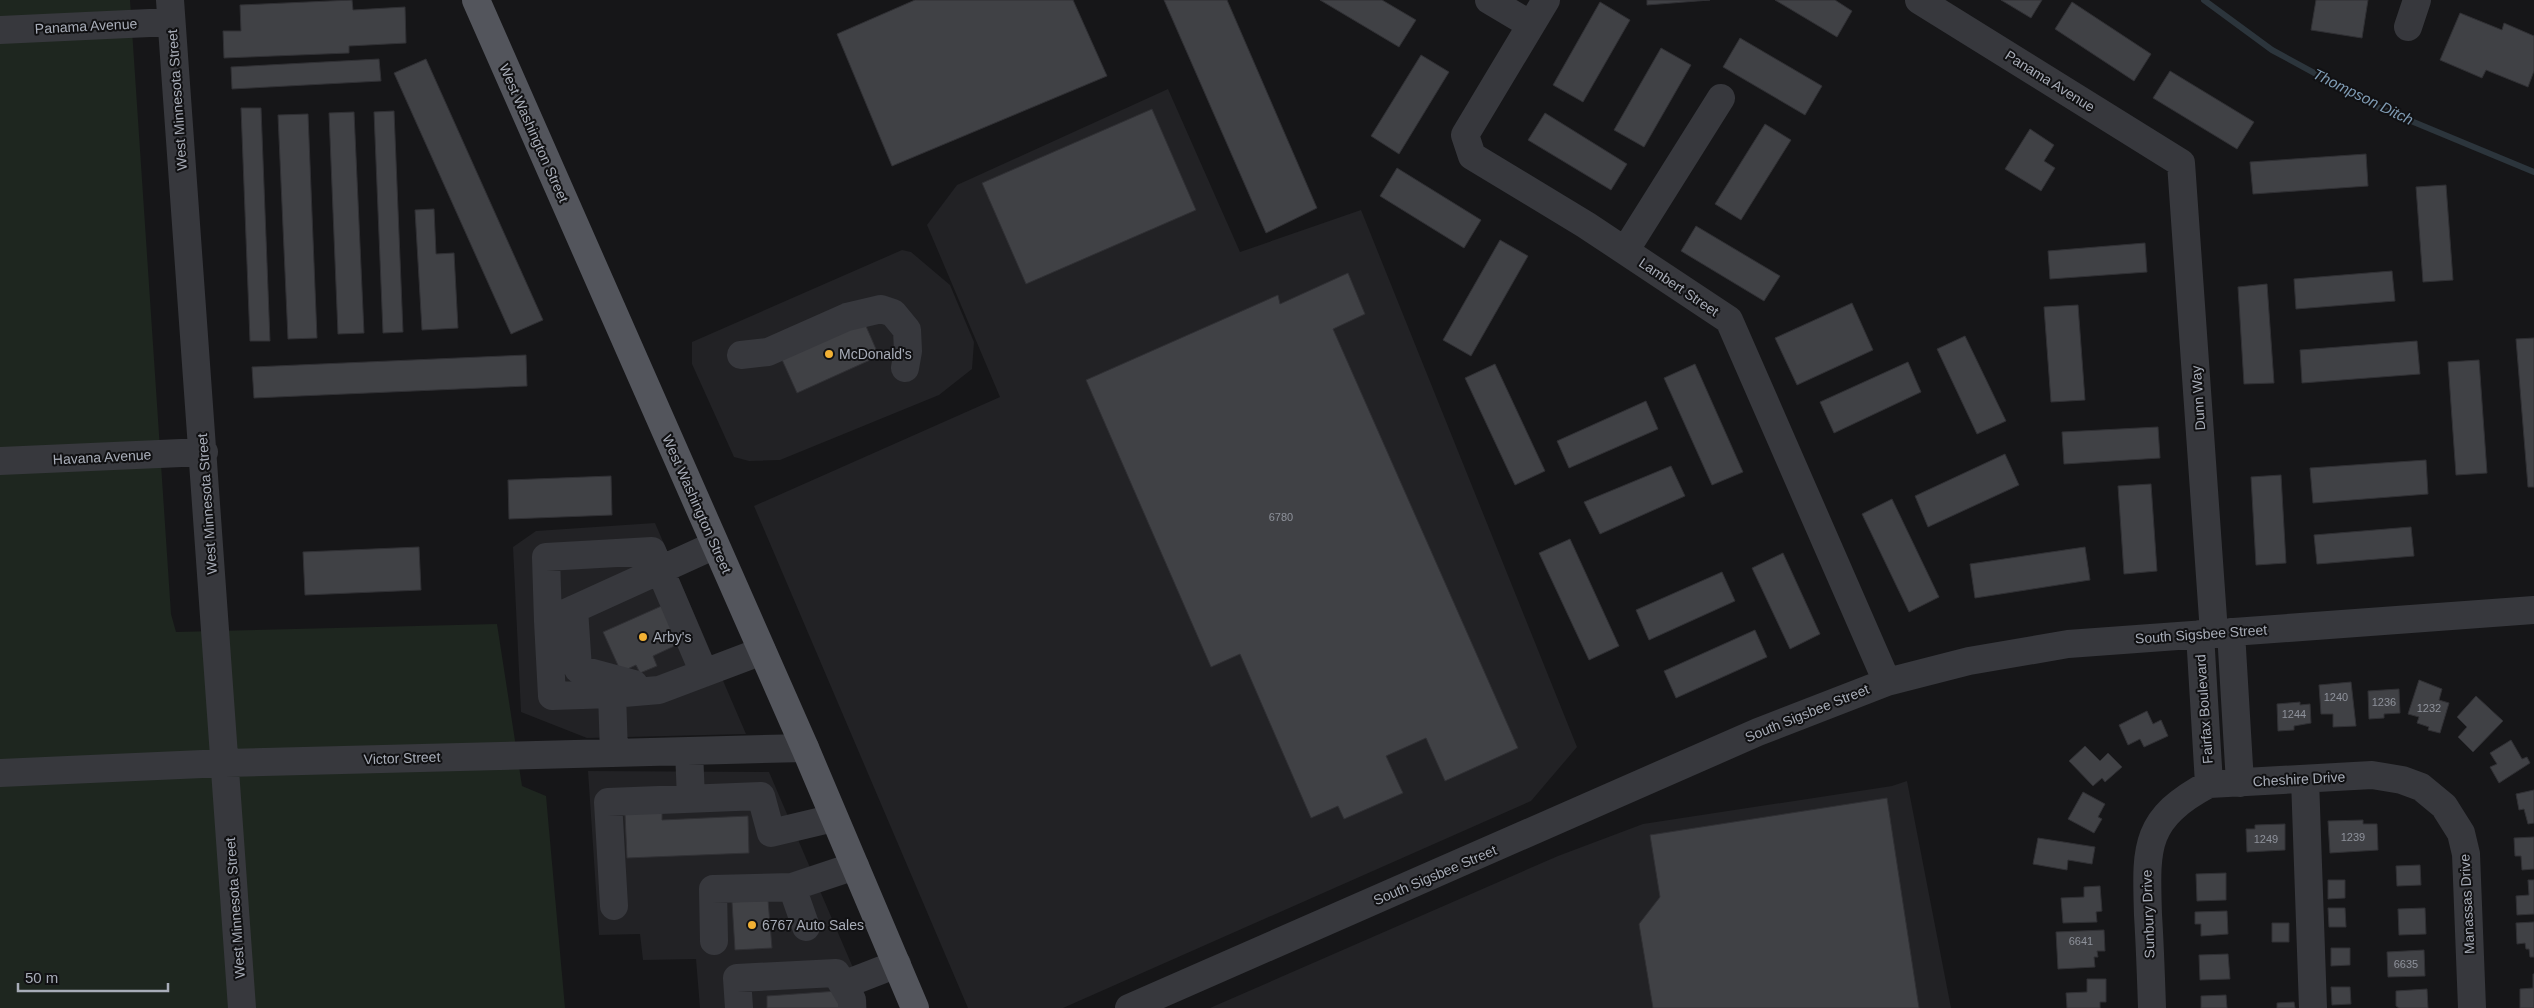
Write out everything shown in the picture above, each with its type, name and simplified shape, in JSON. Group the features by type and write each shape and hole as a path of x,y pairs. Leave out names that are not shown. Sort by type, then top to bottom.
{"main road":[{"name":"West Washington Street","path":"476,0 714,545 805,748 915,1008"}],"street":[{"path":"1490,0 1531,25"},
{"name":"Lambert Street","path":"1546,0 1464,135 1472,156 1625,251 1729,320 1887,682"},
{"name":"Panama Avenue","path":"1919,0 2181,163"},
{"path":"2408,27 2417,0"},
{"name":"Panama Avenue","path":"0,30 171,11"},
{"name":"West Minnesota Street","path":"171,11 204,452 242,1008"},
{"path":"1625,251 1721,98"},
{"name":"Dunn Way","path":"2181,163 2215,633"},
{"path":"741,355 768,352 847,318 869,310 881,309 893,313 907,330 908,351 905,368"},
{"name":"Havana Avenue","path":"0,461 204,452"},
{"path":"548,621 714,545"},
{"path":"704,673 652,551 546,557 552,696 659,690 704,673 762,651"},
{"path":"574,609 578,669 659,690"},
{"name":"South Sigsbee Street","path":"1129,1008 1758,732 1887,682 1969,661 2052,646 2534,610"},
{"path":"2215,633 2240,783"},
{"name":"Fairfax Boulevard","path":"2209,784 2215,633"},
{"path":"612,694 614,753"},
{"name":"Victor Street","path":"0,773 225,763 805,748"},
{"path":"689,751 691,798"},
{"name":"Cheshire Drive","path":"2160,824 2178,803 2209,784 2372,775 2392,777 2421,787 2444,806"},
{"path":"2305,778 2313,1008"},
{"path":"614,906 608,802 761,796 771,833 834,818"},
{"name":"Manassas Drive","path":"2444,806 2461,833 2466,854 2472,1008"},
{"name":"Sunbury Drive","path":"2152,1008 2146,864 2150,843 2160,824"},
{"path":"714,941 713,890 792,887 855,866"},
{"path":"792,887 806,927"},
{"path":"738,1008 737,978 836,973 848,997 897,964"}],"shaded area":[{"path":"0,0 130,0 171,614 176,632 497,624 522,786 546,796 565,1008 0,1008"},
{"path":"1168,89 1240,252 1361,210 1577,747 1531,801 1063,1008 968,1008 754,506 1000,397 927,225 957,185"},
{"path":"902,250 911,252 950,285 974,342 972,369 939,395 780,460 749,461 734,457 692,364 692,342"},
{"path":"655,523 746,734 587,738 521,712 513,547 536,531"},
{"path":"588,771 769,772 866,998 867,1008 700,1008 696,959 643,960 640,934 599,935"},
{"path":"1907,781 1951,1008 1210,1008 1558,856 1643,824 1892,786"}],"building":[{"path":"352,0 353,10 405,7 406,43 349,46 349,53 224,58 223,31 241,31 240,5"},
{"path":"915,0 1073,0 1107,76 892,166 837,34"},
{"path":"1164,0 1227,0 1317,208 1266,233"},
{"path":"1320,0 1382,0 1416,20 1399,47"},
{"path":"1647,0 1710,0 1647,5"},
{"path":"1775,0 1835,0 1852,11 1837,37"},
{"path":"2001,0 2042,0 2031,18"},
{"path":"2316,0 2368,0 2362,38 2311,30"},
{"path":"1600,2 1630,20 1583,102 1553,85"},
{"path":"2072,2 2151,54 2134,81 2055,29"},
{"path":"2460,13 2502,30 2504,23 2534,36 2534,71 2528,87 2486,70 2482,78 2440,60"},
{"path":"1740,38 1822,86 1805,115 1723,67"},
{"path":"1661,48 1691,65 1644,147 1614,130"},
{"path":"1421,55 1449,72 1399,154 1371,136"},
{"path":"379,59 381,81 232,89 231,67"},
{"path":"426,59 543,320 511,334 394,73"},
{"path":"2170,71 2254,122 2237,149 2153,98"},
{"path":"241,108 261,108 270,341 250,341"},
{"path":"1152,109 1196,210 1026,284 982,183"},
{"path":"394,111 403,332 383,333 374,112"},
{"path":"354,112 364,333 338,334 329,113"},
{"path":"1545,113 1627,164 1611,190 1528,140"},
{"path":"308,114 317,338 288,339 278,115"},
{"path":"1765,124 1791,140 1741,220 1715,204"},
{"path":"2030,129 2054,145 2044,161 2055,168 2041,191 2005,169"},
{"path":"2366,154 2368,186 2253,194 2250,162"},
{"path":"1397,168 1481,220 1464,248 1380,196"},
{"path":"2446,185 2453,280 2423,282 2416,187"},
{"path":"434,209 436,254 454,253 458,328 422,330 415,210"},
{"path":"1696,226 1780,276 1764,301 1681,251"},
{"path":"1500,240 1528,256 1471,356 1443,340"},
{"path":"2145,243 2147,272 2050,279 2048,251"},
{"path":"2392,271 2395,301 2296,309 2294,279"},
{"path":"1348,273 1365,314 1333,329 1518,748 1445,781 1426,738 1386,756 1403,793 1344,819 1338,806 1311,818 1240,654 1211,667 1086,380 1278,295 1280,304"},
{"path":"2267,284 2274,383 2244,384 2238,287"},
{"path":"1852,303 1873,350 1797,385 1775,338"},
{"path":"2078,305 2085,400 2051,402 2044,307"},
{"path":"862,317 879,356 797,393 779,353"},
{"path":"1965,336 2006,421 1977,434 1937,349"},
{"path":"2534,338 2534,487 2528,487 2516,339"},
{"path":"2417,341 2420,374 2302,383 2300,350"},
{"path":"526,355 527,386 254,398 252,367"},
{"path":"2479,360 2487,473 2456,475 2448,362"},
{"path":"1908,362 1921,392 1834,433 1820,402"},
{"path":"1495,364 1545,471 1515,485 1465,378"},
{"path":"1695,364 1743,472 1712,485 1664,378"},
{"path":"1646,401 1658,429 1569,468 1557,441"},
{"path":"2158,427 2160,458 2064,464 2062,432"},
{"path":"2005,454 2019,485 1928,527 1915,496"},
{"path":"2426,460 2428,494 2313,503 2310,468"},
{"path":"1671,466 1685,496 1600,534 1584,502"},
{"path":"2281,475 2286,563 2256,565 2251,477"},
{"path":"611,476 612,515 509,519 508,480"},
{"path":"2151,484 2157,571 2124,574 2118,486"},
{"path":"1892,499 1939,597 1909,612 1862,514"},
{"path":"2411,527 2414,556 2317,564 2314,535"},
{"path":"1570,539 1619,646 1589,660 1539,553"},
{"path":"419,547 421,590 305,595 303,552"},
{"path":"2085,547 2090,580 1975,598 1970,564"},
{"path":"1783,553 1820,634 1790,649 1752,568"},
{"path":"1722,572 1735,601 1649,640 1636,610"},
{"name":"Arby's","path":"666,604 683,642 653,656 657,666 640,673 636,665 621,672 603,632"},
{"path":"1755,630 1767,657 1676,698 1664,671"},
{"path":"2419,680 2442,689 2439,700 2449,703 2440,733 2428,730 2429,727 2417,723 2419,717 2408,714"},
{"path":"2351,682 2356,726 2333,727 2333,714 2321,714 2319,685"},
{"path":"2399,689 2400,713 2384,714 2384,718 2369,719 2368,691"},
{"path":"2476,696 2503,721 2473,752 2458,737 2467,727 2457,717"},
{"path":"2300,702 2300,705 2310,704 2311,723 2294,726 2294,730 2278,731 2277,704"},
{"path":"2147,711 2153,724 2161,720 2168,736 2144,747 2140,739 2128,745 2119,725"},
{"path":"2511,740 2522,759 2527,757 2530,763 2499,783 2490,767 2497,764 2490,753"},
{"path":"2085,746 2100,761 2108,753 2122,767 2105,782 2102,778 2093,786 2069,761"},
{"path":"2534,790 2534,823 2528,824 2524,809 2519,810 2516,794"},
{"path":"2083,792 2105,804 2098,817 2102,819 2094,833 2068,819"},
{"path":"1887,798 1919,1008 1653,1008 1639,924 1660,897 1650,835"},
{"path":"662,812 662,820 748,816 749,853 627,858 625,814"},
{"path":"2363,820 2363,824 2377,824 2378,850 2330,853 2328,821"},
{"path":"2285,824 2285,850 2247,852 2246,829 2255,829 2255,825"},
{"path":"2534,837 2534,869 2522,870 2521,856 2515,856 2514,838"},
{"path":"2038,838 2095,847 2092,864 2068,860 2067,870 2033,864"},
{"path":"2420,865 2421,885 2397,886 2396,866"},
{"path":"2226,873 2226,900 2197,901 2196,874"},
{"path":"2328,880 2345,880 2345,898 2328,899"},
{"path":"2528,880 2534,880 2534,914 2517,915 2516,896 2529,895"},
{"path":"2100,886 2102,911 2096,912 2097,922 2063,923 2061,898 2084,897 2084,887"},
{"name":"6767 Auto Sales","path":"768,900 772,948 735,950 732,902"},
{"path":"2328,908 2345,908 2346,927 2329,927"},
{"path":"2425,908 2426,934 2399,935 2398,909"},
{"path":"2227,911 2228,934 2201,936 2201,924 2195,924 2195,912"},
{"path":"2534,922 2534,957 2530,957 2529,949 2526,949 2525,943 2517,944 2516,923"},
{"path":"2272,923 2289,923 2289,942 2272,942"},
{"path":"2104,930 2105,951 2097,951 2098,957 2094,957 2095,967 2058,969 2056,932"},
{"path":"2331,948 2350,948 2350,965 2331,966"},
{"path":"2424,950 2425,976 2388,977 2387,952"},
{"path":"2228,954 2230,979 2200,980 2199,955"},
{"path":"2533,974 2534,1008 2520,1008 2520,989 2533,988"},
{"path":"2087,979 2106,979 2106,1002 2100,1002 2100,1008 2067,1008 2066,993 2087,992"},
{"path":"2331,987 2350,987 2351,1004 2332,1005"},
{"path":"2427,989 2428,1008 2399,1008 2396,1006 2396,991"},
{"path":"838,991 839,1008 767,1008 767,996"},
{"path":"2226,995 2227,1008 2201,1008 2201,996"},
{"path":"2294,1002 2295,1008 2277,1008 2277,1003"}],"waterway":[{"name":"Thompson Ditch","path":"2204,0 2272,50 2375,106 2534,172"}],"place":[{"name":"McDonald's","path":"829,354"},
{"name":"Arby's","path":"643,637"},
{"name":"6767 Auto Sales","path":"752,925"}]}
